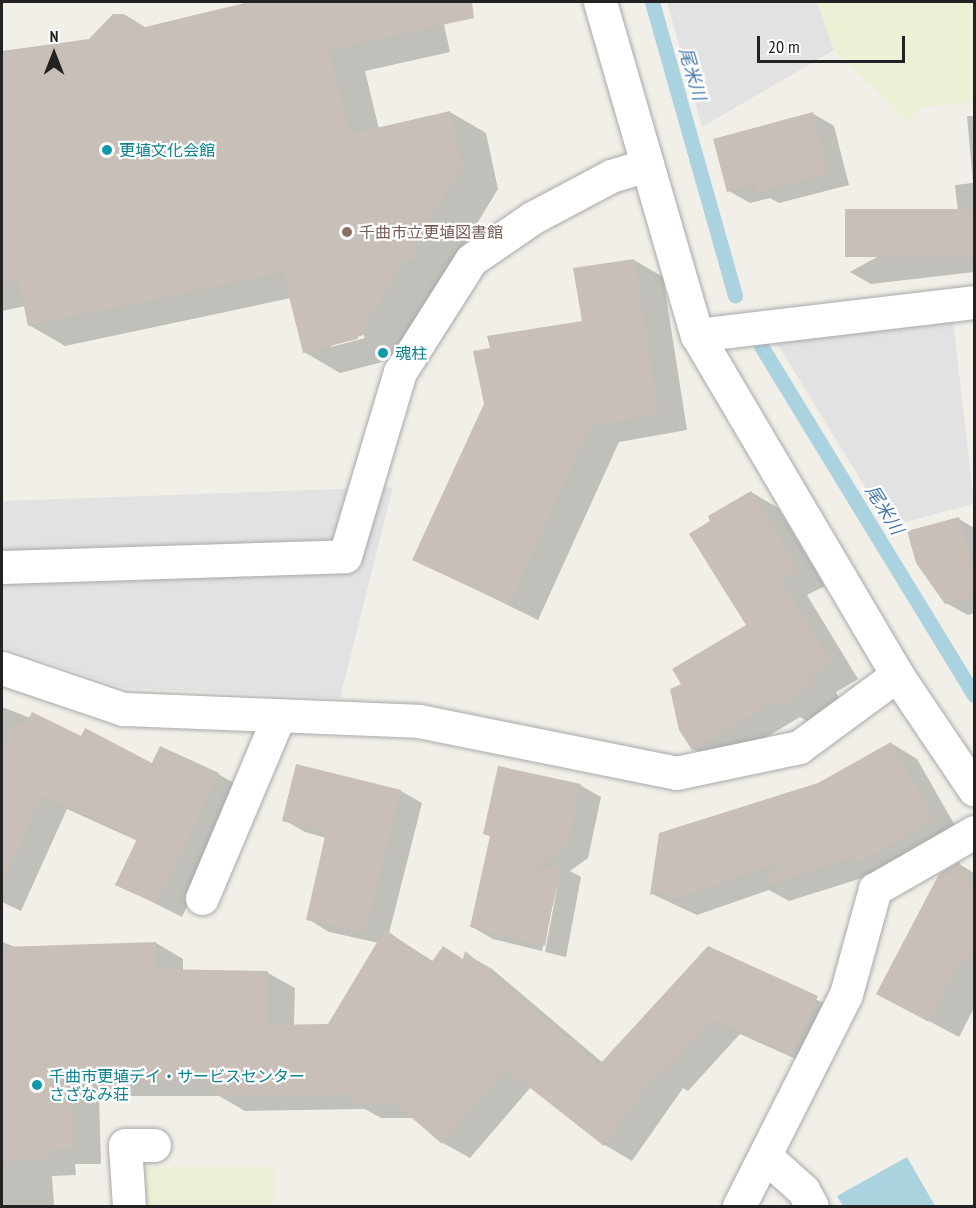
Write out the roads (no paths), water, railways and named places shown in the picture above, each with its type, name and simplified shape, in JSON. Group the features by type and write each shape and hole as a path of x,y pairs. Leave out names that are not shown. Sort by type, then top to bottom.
{"street":[{"path":"600,2 697,334 897,675 975,789"},
{"path":"2,567 345,556 400,372 471,260 532,218 611,176 647,165"},
{"path":"697,334 975,302"},
{"path":"2,668 123,710 419,721 676,773 799,747 897,675"},
{"path":"202,898 279,716"},
{"path":"740,1206 846,993 874,889 975,832"},
{"path":"129,1206 125,1145 154,1145"},
{"path":"765,1156 802,1190 812,1206"}],"water":[{"path":"907,1157 935,1206 843,1206 837,1196"}],"waterway":[{"name":"尾米川","path":"652,2 735,296"},
{"name":"尾米川","path":"761,346 974,695"}],"place":[{"name":"更埴文化会館","path":"107,150"},
{"name":"千曲市立更埴図書館","path":"347,232"},
{"name":"魂柱","path":"383,353"},
{"name":"千曲市更埴デイ・サービスセンター さざなみ荘","path":"37,1085"}]}
